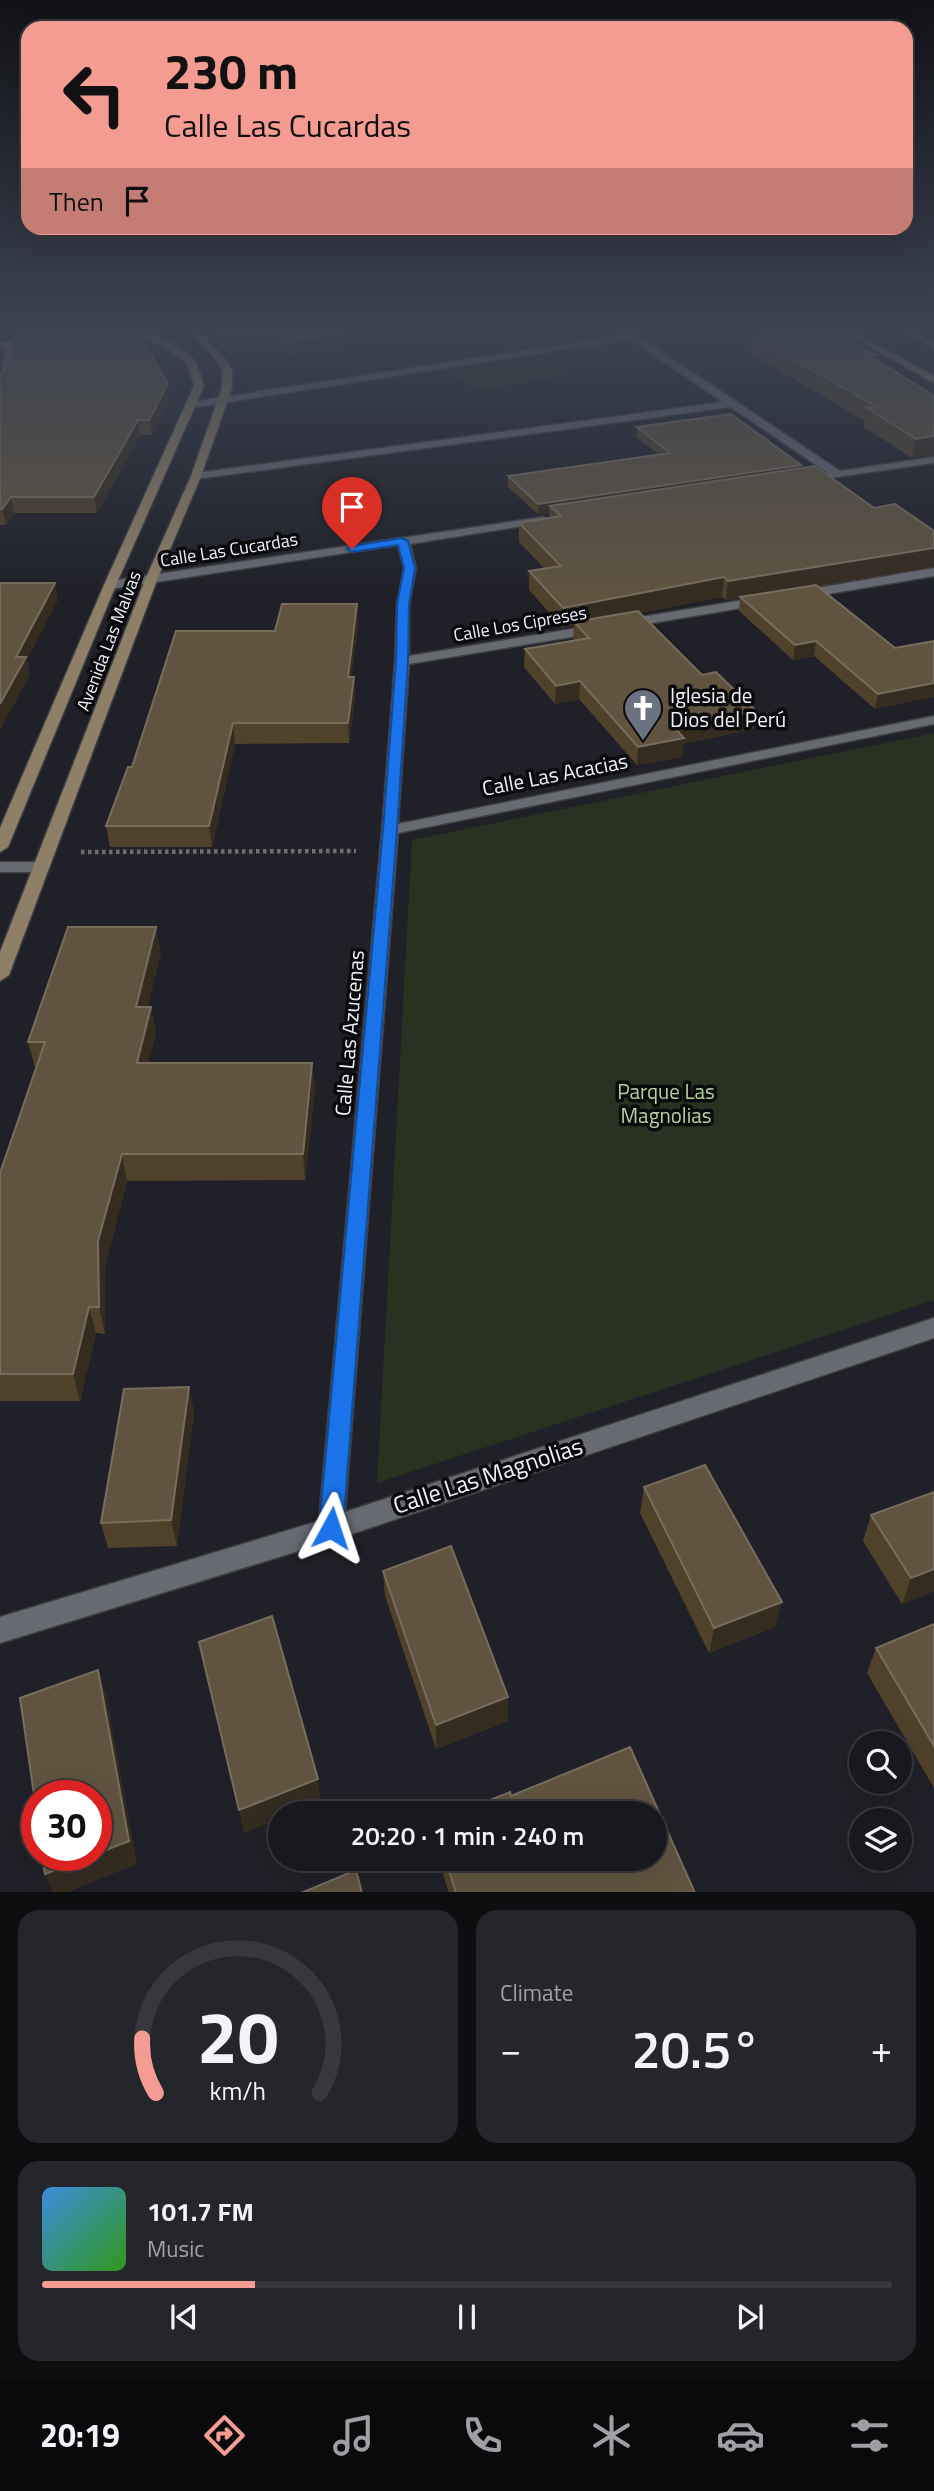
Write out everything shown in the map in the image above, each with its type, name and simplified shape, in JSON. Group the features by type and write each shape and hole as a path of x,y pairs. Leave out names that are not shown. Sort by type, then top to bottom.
{"street":[{"name":"Avenida Las Malvas","path":"0,847 110,585 185,417"},
{"name":"Avenida Las Malvas","path":"0,975 151,580 196,476 217,417"},
{"path":"196,476 632,417"},
{"path":"751,417 838,475"},
{"path":"797,481 934,460"},
{"name":"Calle Las Cucardas","path":"110,585 552,519"},
{"name":"Calle Las Azucenas","path":"331,1528 390,830 402,661 403,605 410,568 402,541"},
{"name":"Calle Los Cipreses","path":"402,661 934,572"},
{"name":"Calle Las Acacias","path":"390,830 934,720"},
{"path":"0,867 44,859"},
{"name":"Calle Las Magnolias","path":"0,1630 331,1528 934,1328"}],"path":[{"path":"44,859 388,850"}],"green space":[{"name":"Parque Las Magnolias","path":"934,733 934,1300 377,1483 412,840"}],"building":[{"path":"0,417 150,417 149,420 138,420 94,497 11,497 0,509"},
{"path":"707,417 736,417 801,465 538,504 508,476 670,453 637,427"},
{"path":"882,417 934,417 934,436 916,439"},
{"path":"815,466 874,508 895,504 934,531 934,548 728,581 724,577 563,608 529,571 561,566 519,523 561,516 550,506"},
{"path":"0,583 55,583 16,657 26,657 0,704"},
{"path":"816,585 895,648 934,641 934,683 878,694 816,641 795,645 740,597"},
{"path":"282,604 357,604 348,677 354,677 348,723 233,723 209,826 106,826 128,767 132,767 176,631 275,631"},
{"path":"638,611 702,675 716,672 756,711 674,727 684,738 638,747 580,681 556,686 525,649 589,638 574,622"},
{"path":"68,927 156,927 136,1007 151,1007 137,1063 312,1063 303,1154 122,1154 98,1241 99,1307 89,1307 73,1374 0,1374 0,1173 45,1042 28,1042"},
{"path":"189,1387 171,1520 101,1523 124,1389"},
{"path":"705,1465 782,1602 714,1628 644,1487"},
{"path":"934,1492 934,1569 911,1578 871,1515"},
{"path":"451,1546 508,1697 436,1725 383,1571"},
{"path":"272,1616 318,1779 239,1810 199,1642"},
{"path":"934,1624 934,1746 876,1648"},
{"path":"98,1670 129,1841 112,1848 112,1780 32,1780 20,1698"},
{"path":"630,1747 654,1801 487,1801 510,1792 511,1796"},
{"path":"667,1830 695,1892 456,1892 449,1871 667,1871"},
{"path":"356,1871 362,1892 303,1892"}],"place":[{"name":"Iglesia de Dios del Perú","path":"643,742"}],"route":[{"path":"331,1528 390,830 402,661 403,605 410,568 402,541 352,549"}]}
